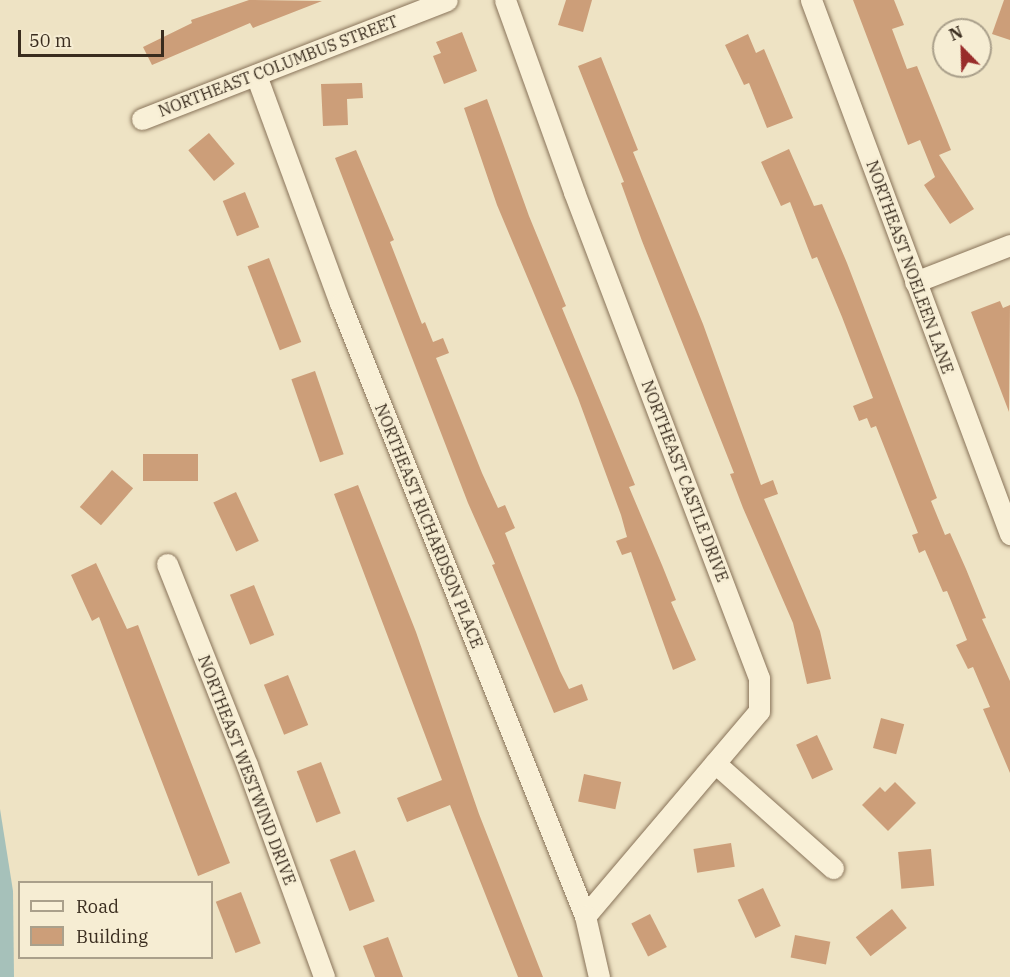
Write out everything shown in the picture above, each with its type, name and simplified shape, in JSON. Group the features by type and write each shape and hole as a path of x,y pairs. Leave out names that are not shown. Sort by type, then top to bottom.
{"street":[{"name":"NORTHEAST COLUMBUS STREET","path":"142,119 447,0"},
{"name":"NORTHEAST CASTLE DRIVE","path":"505,0 574,192 759,678 759,711 585,916"},
{"name":"NORTHEAST NOELEEN LANE","path":"811,0 1010,534"},
{"name":"NORTHEAST RICHARDSON PLACE","path":"256,75 340,303 585,916 599,977"},
{"path":"915,282 1010,245"},
{"name":"NORTHEAST WESTWIND DRIVE","path":"167,564 247,765 324,977"},
{"path":"715,763 833,868"}],"water":[{"path":"0,809 13,891 14,977 0,977"}],"building":[{"path":"249,0 322,1 253,28 250,23 152,65 143,47 192,23 191,20"},
{"path":"566,0 592,0 583,32 558,25"},
{"path":"853,0 894,0 904,25 892,29 907,69 917,66 951,150 939,155 974,209 950,224 924,185 935,177 920,140 908,145"},
{"path":"1004,0 1010,0 1010,40 992,34"},
{"path":"462,32 477,71 444,84 433,56 441,53 436,42"},
{"path":"748,34 756,53 764,49 793,118 767,128 749,83 744,85 725,45"},
{"path":"601,57 638,150 633,152 703,324 761,485 773,480 778,494 764,499 820,631 831,679 807,684 793,623 743,508 730,474 734,473 642,241 621,183 624,182 578,66"},
{"path":"362,83 363,98 347,99 348,125 323,126 321,84"},
{"path":"487,99 529,216 566,306 562,308 635,485 629,487 676,600 671,602 696,660 673,670 631,552 622,555 616,541 627,537 621,515 578,398 497,205 464,108"},
{"path":"209,133 235,164 214,181 188,150"},
{"path":"789,149 814,206 822,204 847,263 937,498 931,501 945,535 950,533 966,569 986,618 982,619 1010,681 1010,773 983,709 990,707 973,667 968,669 956,645 967,640 947,591 943,592 925,550 919,553 912,535 918,533 876,426 871,428 867,418 859,421 853,406 873,398 842,317 817,257 812,259 790,202 781,206 761,162"},
{"path":"356,150 394,240 390,242 422,324 425,322 433,342 443,338 449,353 436,358 498,508 505,505 515,528 505,533 560,671 569,689 582,684 588,700 554,713 492,565 495,564 468,503 335,158"},
{"path":"245,192 259,227 237,236 223,201"},
{"path":"269,258 301,342 280,350 248,266"},
{"path":"1000,301 1003,308 1010,305 1009,412 971,312"},
{"path":"315,371 344,454 320,462 291,379"},
{"path":"143,454 198,454 198,481 143,481"},
{"path":"112,470 133,488 101,525 80,507"},
{"path":"358,485 416,632 479,814 543,977 518,977 450,805 407,822 397,798 442,780 334,494"},
{"path":"236,492 259,541 236,552 213,503"},
{"path":"96,563 127,629 138,625 230,863 198,876 99,617 92,621 71,575"},
{"path":"254,585 274,635 250,645 230,595"},
{"path":"288,675 308,725 284,735 264,685"},
{"path":"881,718 904,724 896,754 873,748"},
{"path":"817,735 833,769 812,779 796,745"},
{"path":"321,762 341,813 316,823 297,771"},
{"path":"584,774 621,782 615,809 578,801"},
{"path":"895,782 916,803 888,831 862,805 880,787 885,792"},
{"path":"731,843 735,867 697,873 693,849"},
{"path":"931,849 934,886 901,889 898,852"},
{"path":"355,850 375,901 350,911 330,860"},
{"path":"763,888 781,926 755,938 738,900"},
{"path":"241,892 261,943 236,953 216,902"},
{"path":"892,909 907,928 871,956 856,937"},
{"path":"650,914 667,947 648,957 631,924"},
{"path":"795,935 830,942 826,964 791,958"},
{"path":"388,937 403,977 375,977 363,946"}]}
